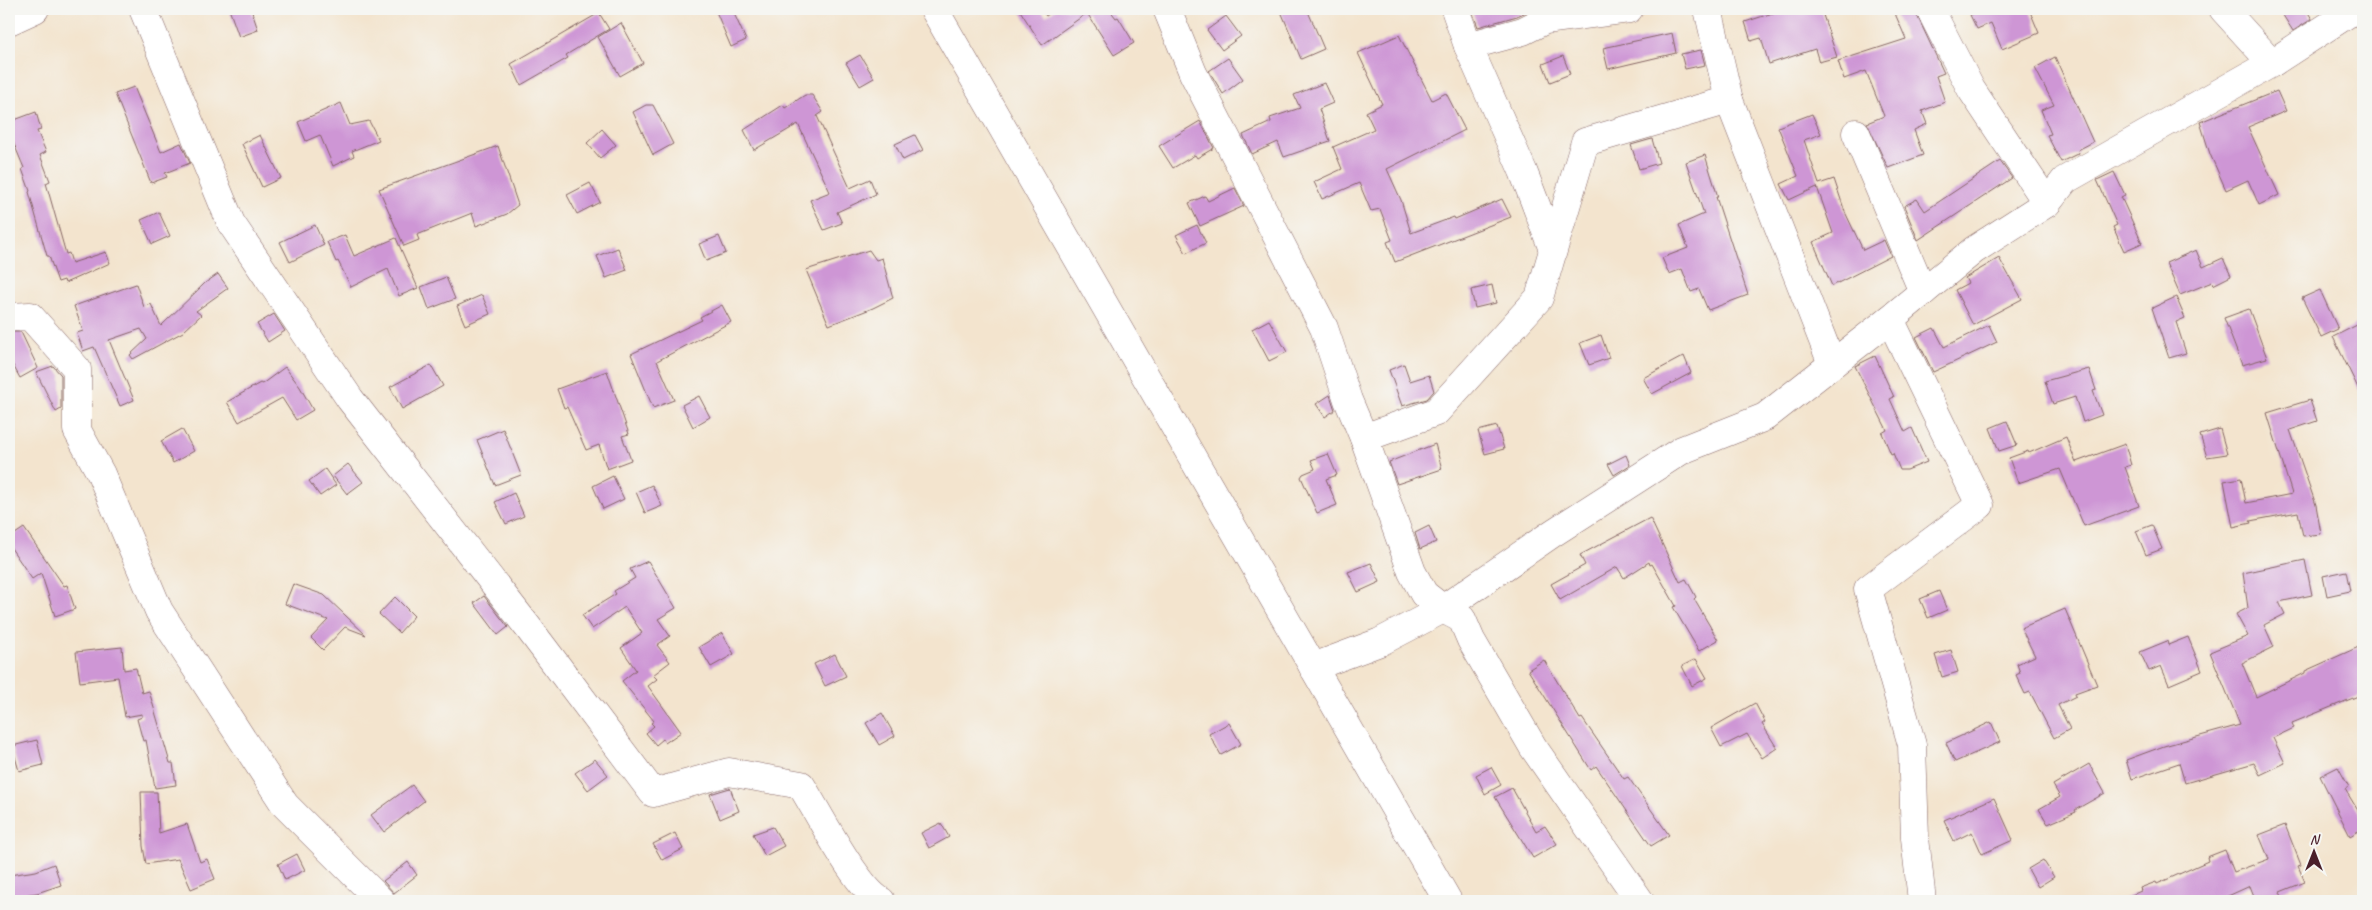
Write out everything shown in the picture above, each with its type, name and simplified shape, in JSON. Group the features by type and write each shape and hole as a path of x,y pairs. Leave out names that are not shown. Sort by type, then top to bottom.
{"street":[{"path":"9,21 35,9"},
{"path":"143,9 231,223 350,399 527,626 653,793 729,772 801,785 846,860 872,896 881,901"},
{"path":"934,9 1448,901"},
{"path":"1167,9 1193,73 1324,328 1348,400 1364,438 1412,572 1424,594 1443,609 1462,619 1471,640 1532,747 1640,901"},
{"path":"1455,9 1468,46 1523,171 1552,248"},
{"path":"1708,9 1729,100 1832,364"},
{"path":"1930,9 1971,89 2047,203"},
{"path":"2223,9 2272,64"},
{"path":"1468,46 1523,31 1545,20 1620,10"},
{"path":"1313,667 1380,642 1443,609 1553,532 1682,450 1765,417 1974,250 2047,203 2065,180 2272,64 2350,10"},
{"path":"1364,438 1436,412 1539,298 1584,142 1729,100"},
{"path":"1856,133 1923,292"},
{"path":"9,317 30,316 78,369 77,430 101,474 159,611 285,805 382,901"},
{"path":"1890,319 1980,505 1868,589 1912,745 1915,838 1922,901"}],"building":[{"path":"229,9 251,9 258,30 239,37"},
{"path":"715,9 732,9 746,40 731,47"},
{"path":"1019,9 1040,9 1046,16 1056,9 1109,9 1116,18 1118,17 1134,43 1114,55 1087,13 1042,45"},
{"path":"1280,9 1307,9 1324,49 1301,59"},
{"path":"1479,9 1533,9 1517,16 1478,27 1472,11"},
{"path":"1785,9 1821,9 1837,57 1819,62 1815,49 1769,64 1761,38 1751,41 1745,22"},
{"path":"1893,9 1914,9 1944,73 1936,76 1945,102 1922,111 1927,124 1914,130 1923,155 1888,168 1867,123 1884,116 1866,71 1844,79 1838,61 1906,39"},
{"path":"1984,9 2029,9 2039,33 2002,49 1991,23 1977,29 1970,15"},
{"path":"2279,9 2306,9 2312,19 2293,31"},
{"path":"599,13 609,29 566,55 568,58 521,85 511,64"},
{"path":"1226,16 1241,36 1222,50 1207,30"},
{"path":"621,23 643,63 620,76 598,37"},
{"path":"1672,33 1676,53 1608,69 1603,48"},
{"path":"1399,35 1432,100 1446,93 1465,130 1387,169 1401,200 1411,233 1454,217 1455,219 1502,199 1511,217 1395,262 1387,242 1392,240 1380,209 1371,211 1359,183 1322,199 1314,182 1342,169 1333,147 1374,129 1366,112 1382,104 1358,53"},
{"path":"1701,50 1705,65 1685,69 1681,54"},
{"path":"860,55 874,78 860,86 846,63"},
{"path":"1563,56 1570,74 1550,82 1543,64"},
{"path":"2055,57 2093,142 2078,150 2079,153 2061,162 2047,135 2051,134 2041,110 2054,105 2035,68"},
{"path":"1228,58 1243,79 1223,94 1209,71"},
{"path":"1324,83 1333,103 1319,109 1330,141 1284,157 1278,142 1252,154 1243,135 1271,122 1270,118 1300,108 1294,95"},
{"path":"134,87 161,152 181,143 190,163 165,173 167,177 151,183 115,94"},
{"path":"2277,91 2286,111 2248,127 2279,195 2259,205 2248,180 2226,190 2210,154 2200,122"},
{"path":"805,95 812,95 823,112 817,116 850,188 870,179 876,194 837,212 842,223 824,230 810,200 830,192 798,124 754,150 744,130 783,105 785,108"},
{"path":"341,103 350,125 369,121 379,140 352,151 354,156 333,166 320,135 306,141 298,122"},
{"path":"646,105 653,105 673,144 653,155 633,112"},
{"path":"36,112 41,130 37,131 46,152 40,155 50,181 46,183 66,254 69,253 72,263 106,252 110,263 65,283 64,280 58,282 49,256 47,256 30,191 22,169 24,168 9,132 9,122"},
{"path":"1812,114 1821,134 1804,140 1819,184 1834,179 1845,212 1863,250 1884,240 1891,256 1832,286 1813,242 1833,233 1817,187 1789,200 1781,184 1798,176 1778,127"},
{"path":"1200,121 1214,148 1197,158 1195,155 1173,168 1159,146"},
{"path":"602,129 616,145 600,158 587,143"},
{"path":"260,135 281,178 262,187 242,144"},
{"path":"915,135 923,150 903,160 895,144"},
{"path":"1652,139 1659,163 1639,169 1631,145"},
{"path":"498,146 518,205 507,214 476,226 472,213 417,235 419,240 404,246 379,189"},
{"path":"1705,155 1718,197 1716,197 1748,295 1708,310 1699,289 1691,292 1682,269 1669,274 1662,258 1688,248 1679,225 1704,214 1686,162"},
{"path":"2000,161 2012,178 1918,240 1904,206 1917,199 1925,211"},
{"path":"2114,172 2125,195 2121,197 2142,243 2124,251 2113,227 2117,225 2097,180"},
{"path":"590,183 600,202 577,214 567,195"},
{"path":"1235,188 1244,206 1200,226 1189,203 1205,196 1208,201"},
{"path":"159,212 170,236 152,244 141,220"},
{"path":"315,225 324,245 290,262 280,242"},
{"path":"1197,225 1206,243 1186,253 1176,235"},
{"path":"345,235 354,256 396,238 418,288 399,296 388,269 351,287 327,242"},
{"path":"719,236 726,253 706,261 699,244"},
{"path":"618,248 627,270 606,278 597,256"},
{"path":"869,250 876,260 882,258 893,298 829,325 806,270"},
{"path":"2196,250 2203,267 2223,258 2231,276 2213,285 2212,282 2180,295 2166,263"},
{"path":"1999,258 2022,299 1973,325 1955,290 1968,283 1965,278"},
{"path":"218,274 228,288 196,311 201,315 183,332 133,359 130,355 147,339 141,329 109,340 134,400 120,406 94,347 83,351 77,333 83,331 74,306 136,284 144,307 151,304 161,326 205,283"},
{"path":"446,277 455,299 429,309 421,287"},
{"path":"1492,285 1496,303 1475,308 1471,290"},
{"path":"2320,290 2338,329 2321,337 2302,298"},
{"path":"482,295 490,314 465,325 457,306"},
{"path":"2176,297 2185,318 2176,322 2186,353 2169,358 2152,308"},
{"path":"722,305 731,322 657,361 674,400 653,408 631,354 702,320 700,317"},
{"path":"2249,309 2267,358 2242,365 2224,318"},
{"path":"274,314 285,331 268,342 257,324"},
{"path":"1269,320 1287,352 1269,361 1252,329"},
{"path":"2363,322 2363,398 2333,337"},
{"path":"1989,325 1997,342 1933,372 1916,337 1934,328 1944,347"},
{"path":"9,332 21,332 38,368 20,378 9,358"},
{"path":"1601,335 1609,358 1589,365 1580,343"},
{"path":"1684,356 1691,373 1652,394 1643,378"},
{"path":"1875,356 1894,397 1890,399 1905,432 1912,428 1927,462 1907,470 1900,470 1893,453 1891,454 1882,433 1887,430 1855,366"},
{"path":"1404,364 1410,381 1429,375 1434,391 1427,399 1402,406 1389,370"},
{"path":"431,365 443,386 402,409 390,387"},
{"path":"53,366 61,375 61,409 56,412 36,372"},
{"path":"285,367 300,387 313,410 296,420 282,398 239,422 227,402 260,383 262,384"},
{"path":"2089,369 2096,390 2093,391 2102,415 2083,422 2075,397 2053,404 2045,381"},
{"path":"607,371 629,434 622,436 631,460 607,469 599,445 586,450 567,407 564,408 557,389"},
{"path":"1330,395 1335,410 1325,417 1316,404"},
{"path":"699,396 710,417 693,427 682,405"},
{"path":"2310,400 2317,421 2290,430 2316,505 2321,534 2303,536 2298,512 2250,521 2251,523 2233,527 2224,481 2241,478 2246,503 2292,494 2267,413"},
{"path":"2007,421 2017,445 1999,451 1990,428"},
{"path":"1497,426 1504,449 1485,454 1478,431"},
{"path":"182,429 194,451 173,463 161,441"},
{"path":"503,429 521,475 495,485 477,440"},
{"path":"2220,429 2227,454 2207,457 2200,435"},
{"path":"2066,437 2076,462 2125,444 2131,465 2125,467 2139,506 2084,526 2060,469 2018,483 2009,458 2028,451 2029,453"},
{"path":"1435,444 1442,469 1397,484 1389,462"},
{"path":"1328,454 1337,475 1326,479 1337,505 1317,513 1301,477 1303,474 1315,469 1311,460"},
{"path":"1626,455 1630,465 1614,475 1608,464"},
{"path":"348,464 363,482 347,494 333,476"},
{"path":"325,469 336,485 320,496 309,481"},
{"path":"613,476 624,499 603,509 593,486"},
{"path":"652,485 662,506 645,513 636,492"},
{"path":"514,493 524,516 506,524 495,502"},
{"path":"1650,518 1680,582 1686,579 1696,597 1694,599 1718,640 1699,651 1673,607 1676,606 1652,564 1650,565 1649,562 1624,578 1617,567 1560,600 1551,584 1585,565 1580,555"},
{"path":"2152,525 2162,549 2146,555 2136,531"},
{"path":"1429,526 1436,542 1420,549 1415,533"},
{"path":"24,528 64,586 67,585 75,609 55,616 41,573 32,579 9,545 9,538"},
{"path":"2305,560 2312,595 2279,602 2285,614 2264,625 2274,647 2242,663 2256,697 2305,673 2305,671 2363,645 2363,694 2292,723 2294,728 2273,738 2285,763 2260,775 2254,763 2185,783 2179,763 2132,779 2126,760 2164,746 2240,725 2210,652 2248,636 2236,614 2248,608 2243,573"},
{"path":"648,561 676,608 658,619 670,636 657,645 670,662 653,675 657,679 648,686 681,732 665,743 663,739 656,745 646,733 654,726 651,723 654,721 622,681 636,670 621,648 642,633 625,607 592,629 582,615 616,594 614,591 635,578 630,569"},
{"path":"1371,563 1380,582 1358,592 1348,572"},
{"path":"2346,571 2350,591 2327,596 2323,576"},
{"path":"293,584 324,595 366,635 345,627 323,650 311,638 328,620 285,604"},
{"path":"1939,591 1947,610 1928,618 1920,599"},
{"path":"484,596 508,627 498,635 474,603"},
{"path":"395,597 414,616 399,633 379,614"},
{"path":"2065,609 2097,685 2075,693 2076,696 2058,705 2070,729 2054,738 2030,692 2025,694 2016,675 2020,673 2017,664 2035,656 2021,628"},
{"path":"722,633 734,654 711,667 699,647"},
{"path":"2188,637 2202,671 2169,685 2161,666 2149,671 2140,652 2167,641 2168,645"},
{"path":"122,647 124,670 136,668 142,693 149,691 170,763 173,763 176,785 155,788 146,740 143,741 137,719 142,717 142,714 125,717 118,677 80,682 76,652"},
{"path":"1951,650 1958,672 1942,677 1935,655"},
{"path":"835,654 846,676 825,686 814,664"},
{"path":"1696,659 1707,678 1692,686 1682,666"},
{"path":"1544,660 1580,719 1582,718 1624,779 1628,777 1669,835 1651,846 1596,766 1591,770 1528,670"},
{"path":"1755,703 1765,722 1762,724 1777,748 1762,758 1747,734 1721,747 1711,728"},
{"path":"882,713 895,736 879,745 866,723"},
{"path":"1991,722 2000,742 1955,762 1946,743"},
{"path":"1229,723 1241,744 1221,755 1209,734"},
{"path":"37,740 43,765 19,771 12,746"},
{"path":"595,759 608,775 588,790 575,773"},
{"path":"2089,764 2105,793 2075,810 2076,812 2048,824 2039,809 2060,797 2053,785"},
{"path":"1491,767 1501,785 1485,794 1476,775"},
{"path":"2338,767 2349,787 2345,789 2363,819 2363,828 2350,836 2320,776"},
{"path":"412,785 424,801 384,832 371,815"},
{"path":"730,788 739,811 720,819 710,794"},
{"path":"1512,788 1536,831 1545,826 1557,844 1533,858 1495,797"},
{"path":"141,792 157,792 159,833 187,824 200,862 207,859 215,879 191,889 178,859 146,864 143,846"},
{"path":"1994,798 2013,840 1982,854 1972,832 1954,841 1944,820"},
{"path":"941,823 949,837 929,848 921,833"},
{"path":"2285,825 2301,865 2298,866 2305,882 2280,892 2284,901 2256,901 2250,886 2217,901 2118,901 2141,891 2140,888 2156,882 2157,884 2208,861 2207,857 2225,850 2234,872 2269,859 2259,835"},
{"path":"773,827 784,846 765,856 753,834"},
{"path":"675,833 683,849 662,860 653,844"},
{"path":"297,854 305,870 285,880 278,864"},
{"path":"2043,860 2054,877 2038,887 2028,869"},
{"path":"408,862 417,875 394,893 383,881"},
{"path":"54,864 61,885 37,893 9,897 9,875 36,871"}]}
